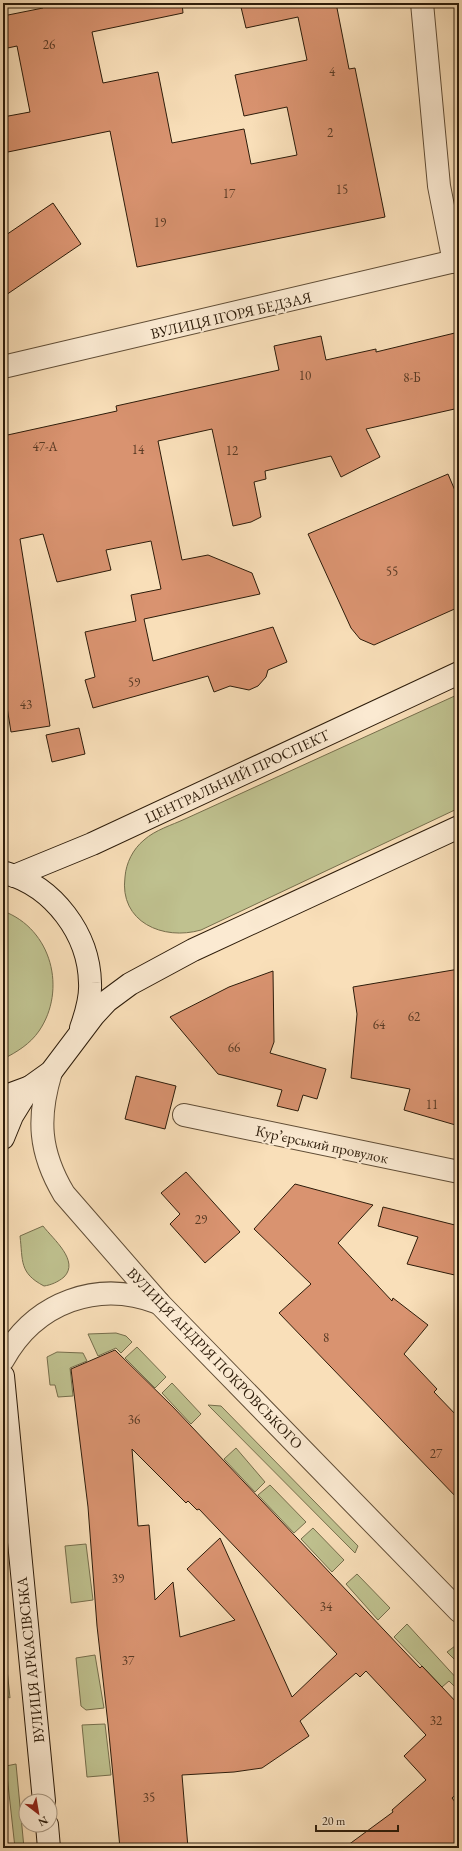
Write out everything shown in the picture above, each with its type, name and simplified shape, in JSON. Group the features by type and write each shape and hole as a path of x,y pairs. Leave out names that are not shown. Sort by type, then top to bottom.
{"street":[{"path":"422,3 439,186 456,261"},
{"name":"ВУЛИЦЯ ІГОРЯ БЕДЗАЯ","path":"3,367 456,261"},
{"name":"ЦЕНТРАЛЬНИЙ ПРОСПЕКТ","path":"7,872 98,841 459,673"},
{"path":"3,1097 30,1087 51,1072 106,1001 130,984 193,950 459,827"},
{"path":"7,872 39,889 60,907 76,930 84,949 90,983 87,1011 78,1037"},
{"name":"ВУЛИЦЯ АНДРІЯ ПОКРОВСЬКОГО","path":"51,1072 42,1107 42,1125 45,1149 55,1178 69,1199 159,1303 459,1611"},
{"path":"3,1138 12,1116 30,1087"},
{"name":"Курʼєрський провулок","path":"184,1115 459,1172"},
{"path":"3,1360 15,1340 34,1321 53,1308 74,1299 97,1294 113,1293 144,1297 159,1303"},
{"name":"ВУЛИЦЯ АРКАСІВСЬКА","path":"3,1376 43,1793"},
{"path":"48,1833 49,1848"}],"green space":[{"path":"459,694 459,808 201,930 187,933 172,933 159,930 146,924 136,916 129,906 125,893 125,877 127,867 137,848 153,833"},
{"path":"3,911 20,920 33,932 43,946 50,962 53,980 52,997 48,1015 39,1031 32,1040 23,1047 3,1059"},
{"path":"43,1226 63,1250 69,1264 68,1271 64,1277 54,1283 44,1286 30,1276 26,1271 22,1259 20,1236"},
{"path":"116,1333 126,1336 132,1342 121,1353 116,1348 98,1356 88,1334"},
{"path":"137,1347 166,1377 155,1388 125,1358"},
{"path":"57,1352 83,1353 87,1361 70,1368 73,1396 58,1397 55,1385 50,1385 47,1357"},
{"path":"172,1383 201,1414 191,1424 162,1393"},
{"path":"208,1405 221,1406 358,1546 355,1553"},
{"path":"236,1448 265,1482 255,1492 224,1459"},
{"path":"270,1485 306,1522 294,1533 258,1495"},
{"path":"313,1528 344,1560 332,1572 301,1539"},
{"path":"86,1544 93,1600 71,1603 65,1546"},
{"path":"357,1574 390,1608 378,1620 346,1584"},
{"path":"407,1624 459,1681 459,1687 457,1689 449,1681 442,1687 394,1637"},
{"path":"3,1630 10,1698 3,1694"},
{"path":"455,1646 459,1649 459,1664 447,1652"},
{"path":"95,1655 104,1708 86,1710 81,1706 76,1658"},
{"path":"105,1724 111,1775 87,1777 82,1725"},
{"path":"16,1764 19,1793 18,1833 23,1833 24,1848 15,1848 6,1766"}],"building":[{"path":"42,3 182,3 183,13 92,32 103,83 158,72 172,143 244,129 251,164 297,155 287,107 244,116 235,75 307,60 298,17 246,28 240,3 336,3 349,69 355,68 385,217 137,267 110,131 3,153 3,117 30,112 17,46 3,49 3,16 43,8"},
{"path":"53,203 81,244 3,297 3,237"},
{"path":"459,332 459,408 366,429 380,457 341,477 331,456 265,471 266,479 254,482 261,517 251,522 233,526 212,429 158,441 182,560 208,555 252,573 260,594 144,619 153,661 273,627 287,662 268,670 266,677 258,686 249,690 230,686 214,692 208,676 93,708 85,680 95,677 85,632 136,621 131,595 161,589 151,541 106,550 111,570 57,582 43,534 20,539 50,726 11,732 3,682 3,436 117,411 116,406 279,370 274,346 321,336 326,360 376,349 376,352"},
{"path":"448,474 459,500 459,607 374,645 360,639 351,628 308,534"},
{"path":"79,728 85,754 52,762 46,735"},
{"path":"459,969 459,1126 404,1110 410,1089 351,1078 357,1014 353,987"},
{"path":"273,971 274,1042 270,1053 326,1069 317,1099 303,1095 298,1111 277,1106 282,1090 218,1074 170,1017 229,987"},
{"path":"136,1076 176,1086 165,1129 125,1119"},
{"path":"186,1172 240,1232 205,1263 170,1224 180,1214 161,1193"},
{"path":"295,1184 373,1205 338,1243 392,1301 393,1298 428,1325 404,1354 437,1389 434,1392 459,1418 459,1500 279,1313 311,1284 254,1229"},
{"path":"383,1207 459,1226 459,1276 407,1264 418,1237 378,1226"},
{"path":"115,1350 173,1407 420,1668 422,1666 459,1705 459,1792 452,1798 459,1807 459,1848 344,1848 393,1812 392,1810 426,1780 404,1756 426,1735 366,1671 360,1677 356,1673 300,1721 309,1736 262,1768 234,1772 182,1775 188,1848 120,1848 97,1626 88,1507 71,1369","holes":["132,1449 186,1503 188,1501 197,1510 199,1509 337,1654 292,1697 220,1538 187,1569 235,1620 180,1637 173,1582 155,1600 149,1525 138,1526"]}]}
